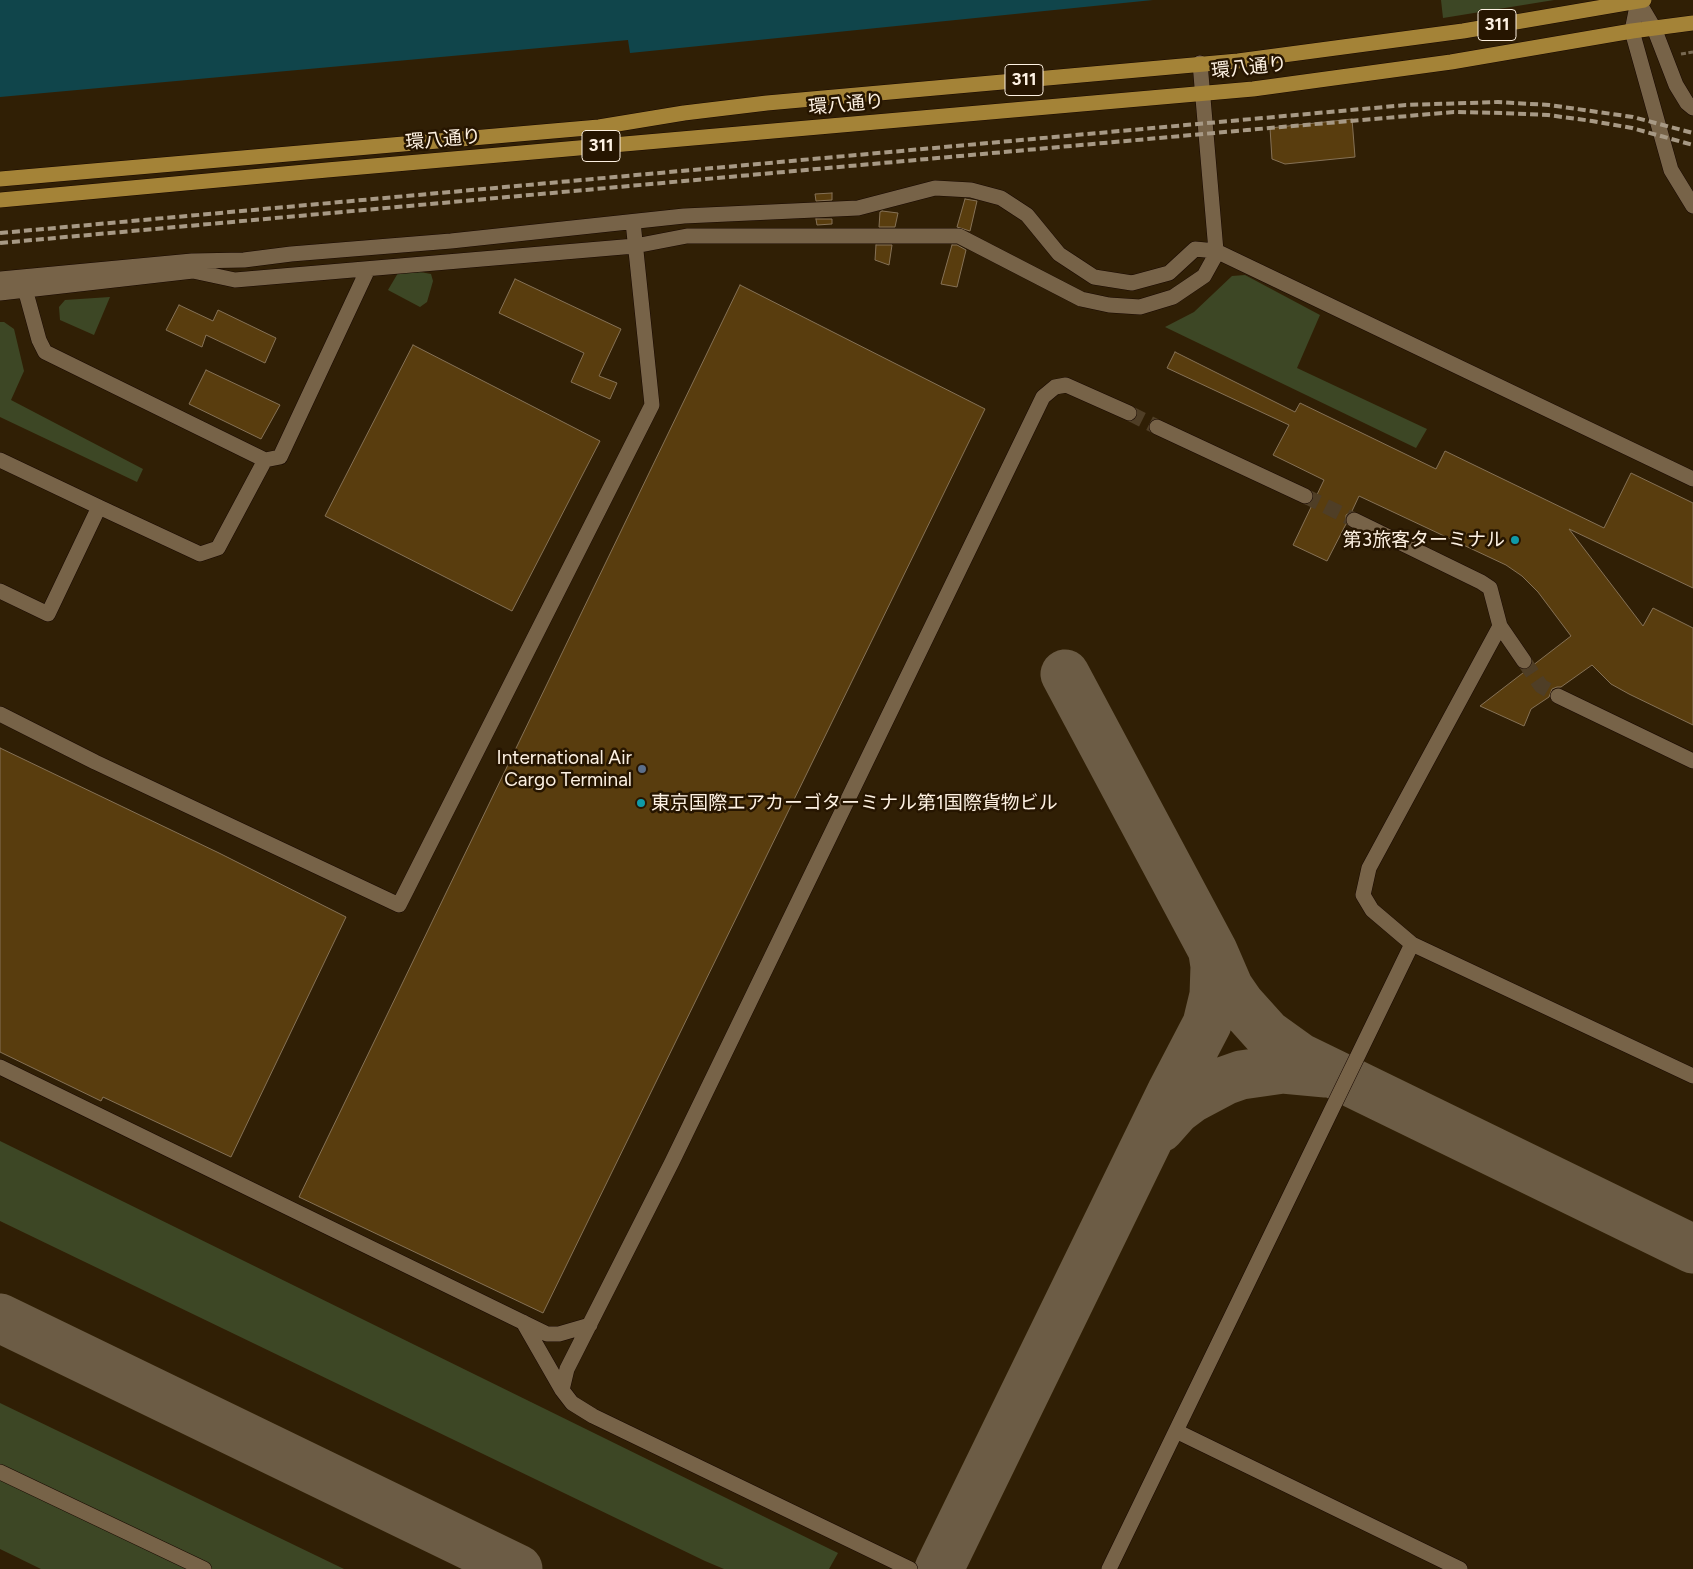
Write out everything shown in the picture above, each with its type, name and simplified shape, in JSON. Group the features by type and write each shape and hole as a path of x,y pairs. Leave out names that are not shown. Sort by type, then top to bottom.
{"main road":[{"name":"環八通り","path":"0,178 599,127 767,103 1238,61 1463,31 1641,0"},
{"name":"環八通り","path":"0,200 1253,89 1451,62 1632,31 1693,23"}],"street":[{"path":"1641,0 1676,85 1687,103 1693,108"},
{"path":"1641,0 1632,31 1671,170 1693,206"},
{"path":"0,293 193,271 235,280 368,269 635,246 687,236 959,236 1081,299 1109,305 1140,307 1173,297 1204,276 1216,251 1200,64"},
{"path":"0,279 192,261 244,260 291,254 452,241 684,216 858,208 935,188 971,190 1001,198 1028,215 1058,254 1094,277 1132,283 1168,273 1195,249 1216,251 1693,480"},
{"path":"0,714 95,762 399,905 652,406 633,222"},
{"path":"25,289 39,340 45,352 265,460 280,457 368,269"},
{"path":"562,1390 567,1369 672,1162 1043,397 1054,387 1066,385 1129,414"},
{"path":"1157,427 1305,496"},
{"path":"0,460 200,554 218,548 265,460"},
{"path":"0,591 48,614 99,507"},
{"path":"1354,520 1490,588 1500,626 1524,661"},
{"path":"1500,626 1369,868 1363,895 1372,910 1412,944 1693,1076"},
{"path":"1558,696 1693,761"},
{"path":"1108,1569 1412,944"},
{"path":"0,1068 547,1334 559,1334 590,1325"},
{"path":"523,1322 562,1390 572,1403 593,1416 910,1569"},
{"path":"1176,1431 1460,1569"},
{"path":"0,1472 204,1569"}],"green space":[{"path":"1441,0 1554,0 1443,18"},
{"path":"420,272 431,274 433,281 427,302 420,307 388,290 398,273"},
{"path":"1245,275 1320,315 1297,368 1427,429 1416,448 1165,327 1194,312 1232,276"},
{"path":"110,297 94,335 60,320 59,307 65,300"},
{"path":"0,322 4,322 14,329 24,371 11,400 143,469 137,482 0,417"},
{"path":"0,1141 838,1553 829,1569 724,1569 0,1221"},
{"path":"0,1403 344,1569 41,1569 0,1549"}],"water":[{"path":"0,0 1153,0 630,53 628,40 0,97"}],"building":[{"path":"1352,119 1355,157 1285,164 1272,159 1270,128"},
{"path":"832,193 832,200 816,201 815,194"},
{"path":"965,199 977,201 970,231 957,227"},
{"path":"880,212 898,213 895,227 879,227"},
{"path":"816,219 832,219 832,224 817,225"},
{"path":"876,245 892,245 889,265 875,260"},
{"path":"952,245 957,245 966,250 957,287 941,284"},
{"path":"515,279 621,329 599,376 617,383 610,399 571,382 584,353 499,313"},
{"name":"東京国際エアカーゴターミナル第1国際貨物ビル","path":"740,285 985,409 543,1313 299,1197"},
{"path":"179,305 213,321 218,310 276,338 265,363 206,335 202,347 166,330"},
{"path":"413,345 600,441 512,611 325,516"},
{"name":"第3旅客ターミナル","path":"1175,352 1295,412 1300,403 1436,469 1445,451 1604,528 1631,473 1693,503 1693,588 1569,529 1643,626 1653,608 1693,628 1693,725 1611,684 1592,665 1561,687 1552,689 1549,697 1531,709 1524,726 1480,706 1571,636 1538,592 1522,576 1506,565 1359,496 1352,511 1346,515 1346,524 1327,561 1293,545 1324,480 1273,455 1289,425 1167,368"},
{"path":"206,370 280,405 261,439 189,404"},
{"path":"0,748 219,853 346,917 231,1157 103,1097 101,1101 0,1052"}],"taxiway":[{"path":"1065,674 1213,951 1229,988 1240,1004 1267,1034 1299,1057 1693,1249"},
{"path":"939,1569 1172,1091 1207,1024 1214,995 1215,966 1213,953"},
{"path":"1160,1128 1176,1110 1192,1098 1224,1081 1241,1075 1283,1069 1326,1073"},
{"path":"0,1318 518,1569"}],"tunnel":[{"path":"1129,413 1157,427"},
{"path":"1305,496 1354,520"},
{"path":"1524,661 1541,686 1558,696"}],"railway":[{"path":"0,233 1406,105 1498,102 1549,105 1633,117 1693,133"},
{"path":"0,243 1454,112 1548,115 1592,121 1632,128 1693,145"}],"place":[{"name":"第3旅客ターミナル","path":"1515,540"},
{"name":"International Air Cargo Terminal","path":"642,769"},
{"name":"東京国際エアカーゴターミナル第1国際貨物ビル","path":"641,803"}]}
